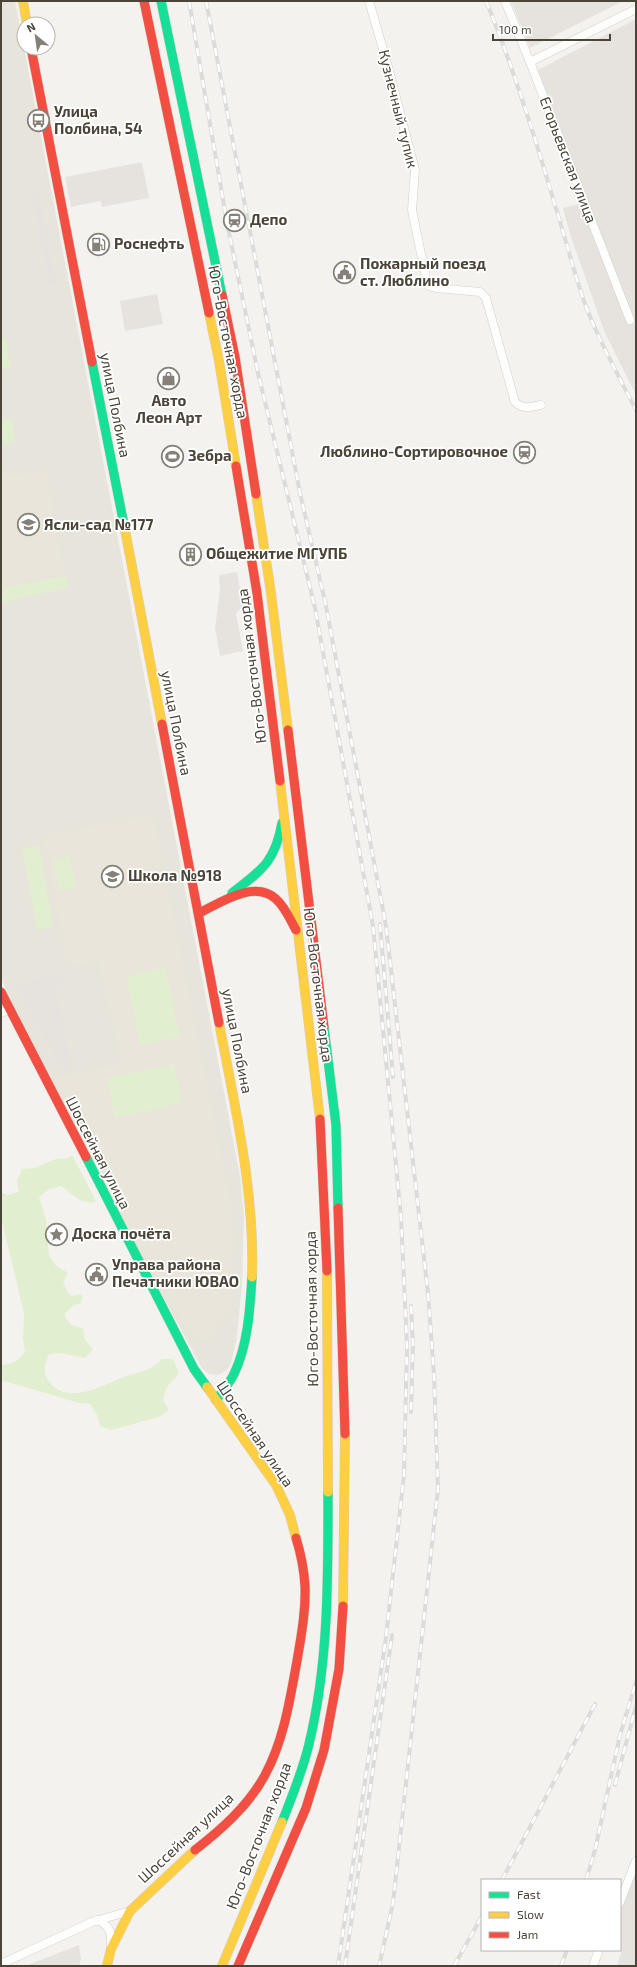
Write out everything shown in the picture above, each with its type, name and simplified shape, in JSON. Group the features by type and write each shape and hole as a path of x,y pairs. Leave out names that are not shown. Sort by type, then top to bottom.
{"main road":[{"path":"23,1 26,16"},
{"name":"Юго-Восточная хорда","path":"144,1 219,361 257,593 321,1124 327,1279 328,1590 323,1665 309,1744 292,1800 222,1966"},
{"name":"Юго-Восточная хорда","path":"161,1 238,381 271,593 336,1125 345,1432 344,1591 339,1669 324,1750 306,1808 238,1966"},
{"name":"улица Полбина","path":"34,56 199,913 246,1167 250,1207 250,1307 246,1340 236,1370 216,1400"},
{"path":"217,905 270,862 280,842 283,816"},
{"path":"199,913 246,891 264,890 279,901 287,912 297,933"},
{"name":"Шоссейная улица","path":"1,992 5,1011 194,1369 276,1485 290,1515 303,1563 305,1587 302,1632 292,1690 280,1740 265,1775 242,1807 218,1832 186,1858 130,1911 111,1949 107,1966"}],"street":[{"name":"Кузнечный тупик","path":"369,1 388,63 415,170 412,210 429,286 480,292 486,298 515,402 520,407 525,408 541,405"},
{"name":"Егорьевская улица","path":"505,1 630,320"},
{"path":"530,62 636,9"},
{"path":"621,1899 636,1861"},
{"path":"1,1964 75,1929 97,1920 130,1911"},
{"path":"97,1920 103,1922 110,1930 112,1938 111,1949"},
{"path":"592,1966 599,1951"}],"shaded area":[{"path":"1,1 15,1 18,16 16,16 16,56 26,56 240,1176 244,1217 242,1284 237,1338 231,1363 227,1370 218,1375 209,1374 202,1368 132,1239 8,999 1,975"},
{"path":"511,1 623,1 530,48"},
{"path":"636,19 636,395 605,333 571,237 563,208 588,202 538,70"},
{"path":"142,162 149,198 102,207 101,201 71,207 65,177"},
{"path":"39,192 56,284 49,286 32,194"},
{"path":"157,294 163,324 125,331 120,301"},
{"name":"Ясли-сад №177","path":"46,470 64,573 1,585 1,478"},
{"path":"237,572 243,607 236,613 243,651 220,656 215,628 220,591 219,575"},
{"path":"153,816 230,1203 233,1235 231,1309 210,1339 194,1339 181,1318 136,1241 54,1079 122,1064 98,960 68,966 43,836"},
{"path":"61,972 63,986 57,987 72,1073 64,1072 16,985"},
{"path":"636,1861 636,1966 617,1966 622,1950 621,1899"},
{"path":"79,1945 81,1959 79,1966 25,1966"}],"green space":[{"path":"6,338 10,367 1,369 1,339"},
{"path":"12,419 15,443 1,445 1,421"},
{"path":"66,576 68,588 1,602 1,588"},
{"path":"39,846 53,927 37,930 22,848"},
{"path":"69,856 76,887 60,891 53,860"},
{"path":"165,968 180,1037 140,1045 126,976"},
{"path":"174,1064 182,1103 115,1118 106,1078"},
{"path":"72,1155 96,1201 91,1203 80,1200 61,1186 49,1189 39,1197 46,1220 49,1255 55,1265 68,1273 63,1282 68,1293 72,1296 80,1294 83,1296 81,1303 73,1306 64,1315 71,1325 83,1328 85,1340 93,1349 85,1358 61,1353 49,1354 45,1367 46,1377 55,1388 64,1392 74,1393 95,1389 124,1377 144,1371 153,1367 162,1359 173,1359 179,1373 166,1388 163,1400 169,1410 159,1417 111,1430 100,1426 97,1415 90,1404 79,1403 1,1380 1,1365 9,1364 15,1361 25,1351 23,1338 24,1313 1,1217 1,1192 7,1195 19,1192 17,1180 22,1169 34,1168 56,1159 68,1158"}],"railway":[{"path":"189,1 227,223 258,373 315,608 373,926 401,1217 407,1346 404,1475 386,1637 338,1966"},
{"path":"206,1 300,493 326,606 386,926 428,1293 434,1375 438,1489 393,1903 379,1966"},
{"path":"486,1 523,100 590,318 636,410"},
{"path":"380,924 393,1077"},
{"path":"411,1306 413,1345 411,1412"},
{"path":"345,1966 392,1635"},
{"path":"586,1879 595,1850 620,1735 636,1682"},
{"path":"503,1879 595,1704"},
{"path":"615,1785 636,1706"},
{"path":"454,1966 481,1918"},
{"path":"561,1966 567,1951"}],"traffic: fast":[{"path":"161,1 222,295"},
{"path":"92,362 125,530"},
{"path":"232,893 266,864 275,847 282,823"},
{"path":"324,1027 336,1125 338,1208"},
{"path":"86,1157 194,1369 207,1387"},
{"path":"216,1400 232,1378 239,1363 249,1314 252,1277"},
{"path":"282,1822 307,1754 316,1713 324,1650 326,1619 328,1492"}],"traffic: slow":[{"path":"23,1 26,16"},
{"path":"209,313 219,361 236,466"},
{"path":"256,494 271,593 288,730"},
{"path":"125,530 162,724"},
{"path":"280,781 320,1119"},
{"path":"219,1023 243,1149 250,1213 252,1277"},
{"path":"327,1271 328,1492"},
{"path":"207,1387 276,1485 290,1515 296,1538"},
{"path":"343,1606 345,1434"},
{"path":"222,1966 282,1822"},
{"path":"107,1966 111,1949 130,1911 195,1850"}],"traffic: jam":[{"path":"144,1 209,313"},
{"path":"33,56 92,362"},
{"path":"222,295 235,357 256,494"},
{"path":"236,466 257,593 280,781"},
{"path":"162,724 219,1023"},
{"path":"288,730 324,1027"},
{"path":"199,913 237,895 258,891 267,893 279,902 296,930"},
{"path":"1,992 86,1157"},
{"path":"320,1119 327,1271"},
{"path":"338,1208 345,1434"},
{"path":"195,1850 225,1825 259,1786 272,1762 282,1734 297,1661 305,1605 304,1574 296,1538"},
{"path":"238,1966 306,1808 324,1750 339,1669 343,1606"}],"place":[{"name":"Улица Полбина, 54","path":"39,121"},
{"name":"Депо","path":"235,220"},
{"name":"Роснефть","path":"99,244"},
{"name":"Пожарный поезд ст. Люблино","path":"344,273"},
{"name":"Авто Леон Арт","path":"169,378"},
{"name":"Люблино-Сортировочное","path":"524,452"},
{"name":"Зебра","path":"173,456"},
{"name":"Ясли-сад №177","path":"28,525"},
{"name":"Общежитие МГУПБ","path":"190,554"},
{"name":"Школа №918","path":"112,876"},
{"name":"Доска почёта","path":"57,1234"},
{"name":"Управа района Печатники ЮВАО","path":"97,1274"}]}
